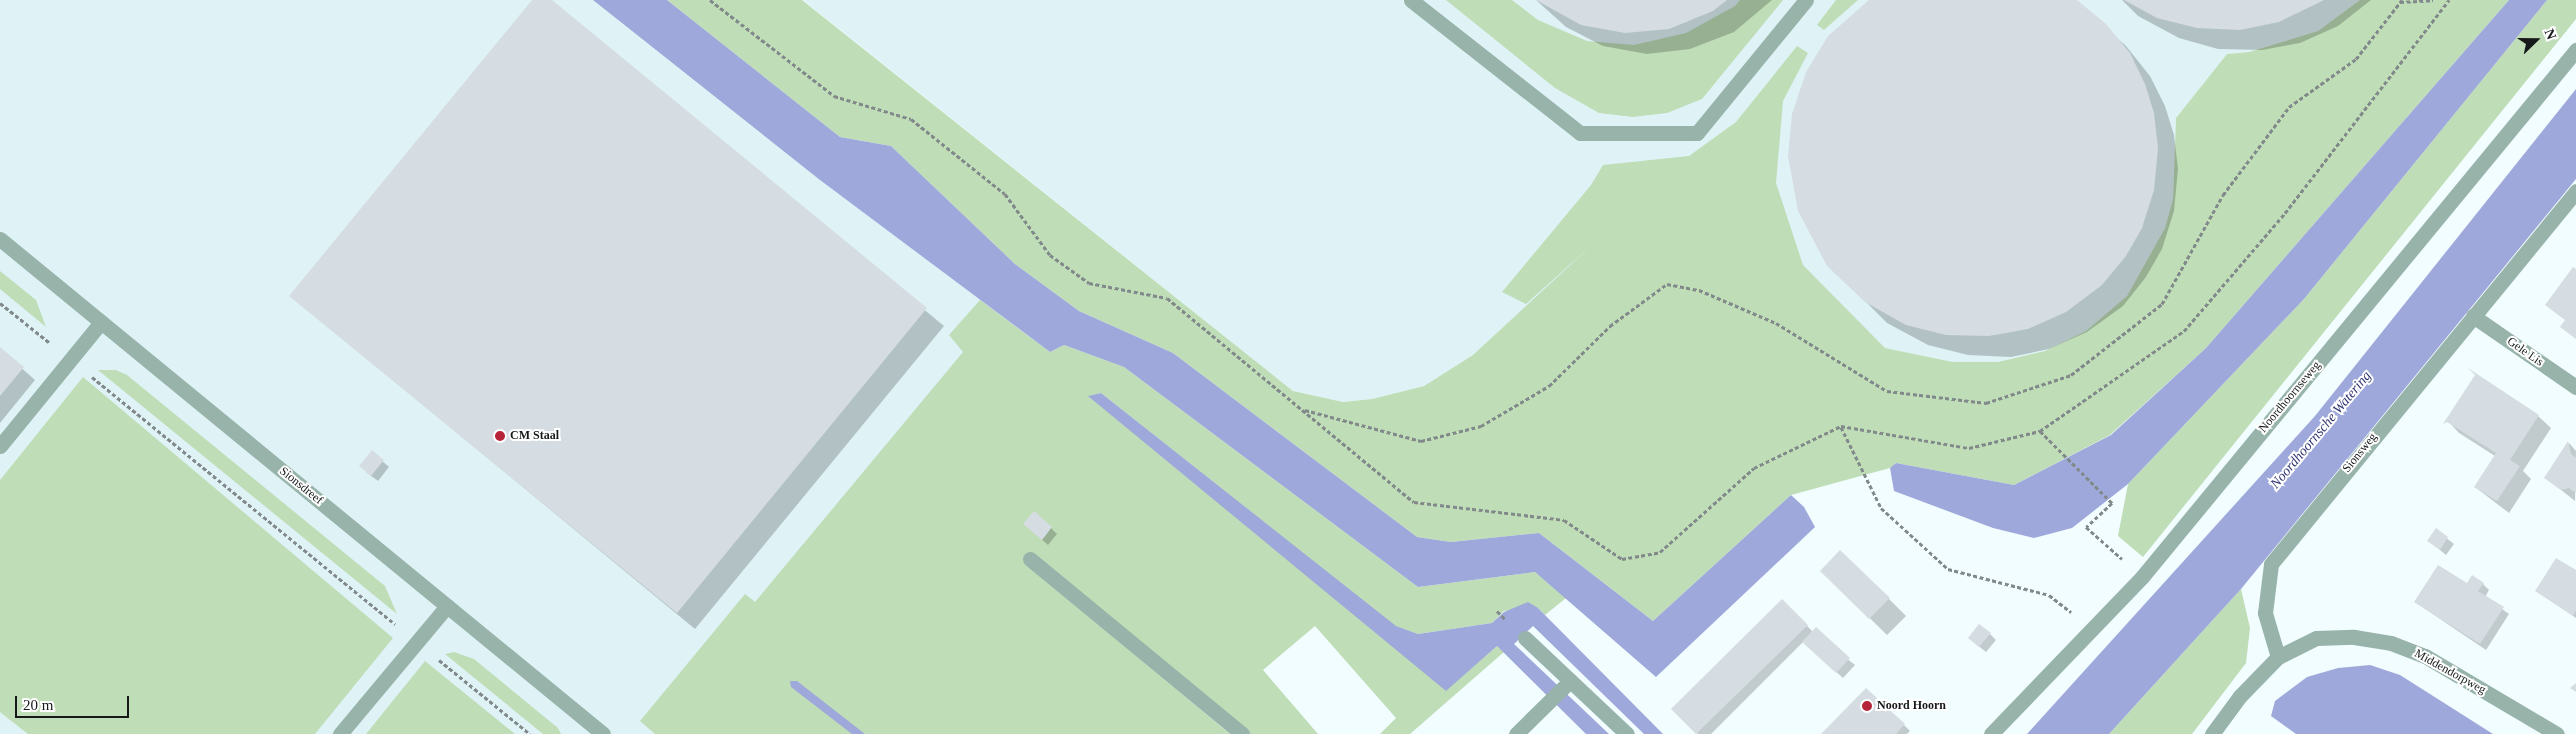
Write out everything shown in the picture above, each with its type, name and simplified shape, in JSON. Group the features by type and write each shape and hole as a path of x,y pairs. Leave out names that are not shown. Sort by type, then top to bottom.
{"street":[{"path":"1411,0 1580,134 1697,134 1806,0"},
{"name":"Noordhoornseweg","path":"1991,734 2142,576 2576,50"},
{"name":"Sionsweg","path":"2278,657 2265,613 2271,564 2576,191"},
{"name":"Sionsdreef","path":"0,239 599,733"},
{"name":"Gele Lis","path":"2473,316 2576,388"},
{"path":"0,446 101,322"},
{"path":"1030,559 1242,734"},
{"path":"340,734 447,606"},
{"name":"Middendorpweg","path":"2278,657 2316,638 2354,637 2391,643 2425,656 2557,734"},
{"path":"1525,638 1568,683 1627,734"},
{"path":"2212,734 2240,696 2278,657"},
{"path":"1516,734 1568,683"}],"path":[{"path":"710,0 834,96 911,120 1005,194 1050,256 1088,283 1167,298 1414,502 1564,520 1622,559 1660,552 1754,468 1841,426 1969,448 2040,431 2184,331 2285,214 2449,0"},
{"path":"1302,409 1421,441 1481,426 1549,386 1610,326 1667,284 1698,290 1776,323 1887,391 1986,403 2070,375 2162,304 2223,195 2289,107 2356,59 2401,1 2434,0"},
{"path":"0,303 530,734"},
{"path":"1841,426 1881,508 1948,570 2048,595 2092,629"},
{"path":"2040,431 2112,503 2086,528 2142,576"}],"shaded area":[{"path":"0,0 632,0 1009,303 752,622 886,734 0,734"},
{"path":"803,0 2360,0 2318,31 2249,52 2227,54 2176,118 2173,199 2165,228 2127,296 2086,331 2045,351 1998,362 1953,362 1885,348 1473,355 1424,386 1372,399 1343,402 1293,391"}],"green space":[{"path":"667,0 802,0 1293,391 1343,402 1372,399 1424,386 1473,355 1593,244 1526,304 1502,292 1591,185 1603,165 1689,156 1736,122 1797,46 1808,53 1783,101 1776,183 1803,265 1885,348 1953,362 1998,362 2045,351 2086,331 2127,296 2165,228 2173,199 2176,118 2227,54 2249,52 2318,31 2360,0 2509,0 2206,348 2110,435 2014,485 1896,463 1890,468 1791,495 1653,621 1539,533 1451,542 1417,537 1173,353 1079,311 1015,264 891,146 840,137"},
{"path":"1446,0 1512,0 1538,20 1587,41 1634,45 1686,33 1735,6 1740,0 1783,0 1702,99 1667,113 1633,117 1599,113 1555,88"},
{"path":"1836,0 1858,0 1824,30 1817,25"},
{"path":"2547,0 2576,0 2576,19 2143,557 2118,536 2128,484 2304,299"},
{"path":"0,271 36,300 46,327 0,289"},
{"path":"980,300 1050,352 1064,345 1124,367 1418,587 1535,572 1566,598 1545,615 1538,608 1504,611 1492,623 1418,634 1395,626 1101,393 1089,396 1446,690 1497,646 1504,652 1410,734 1380,734 1396,718 1315,626 1263,670 1318,734 1249,734 1025,564 1230,734 655,734 640,721 745,594 755,602 963,352 949,335"},
{"path":"98,370 116,370 127,375 385,586 397,614"},
{"path":"83,377 393,638 315,734 28,734 0,712 0,480"},
{"path":"2241,589 2250,628 2246,663 2192,734 2109,734"},
{"path":"454,652 474,659 558,728 561,734 543,734 445,654"},
{"path":"425,661 515,734 366,734"}],"water":[{"path":"593,0 667,0 840,137 891,146 1015,264 1079,311 1173,353 1417,537 1451,542 1539,533 1653,621 1791,495 1804,507 1815,527 1656,677 1535,572 1418,587 1124,367 1064,345 1050,352 820,180"},
{"path":"2509,0 2547,0 2304,299 2128,484 2072,528 2034,538 1993,528 1894,491 1890,468 1896,463 2014,485 2111,435 2206,348"},
{"name":"Noordhoornsche Watering","path":"2576,89 2576,179 2241,589 2109,734 2027,734 2315,416"},
{"path":"1101,393 1396,626 1418,634 1492,623 1504,612 1528,602 1538,608 1663,734 1644,734 1533,626 1514,644 1609,734 1586,734 1497,646 1446,691 1088,396"},
{"path":"2370,665 2400,675 2493,734 2296,734 2271,716 2275,701 2307,677 2338,668"},
{"path":"790,681 797,681 865,734 852,734 791,687"}],"building":[{"path":"532,0 552,0 927,308 677,613 289,296"},
{"path":"1536,0 1727,0 1713,11 1669,29 1625,33 1581,25"},
{"path":"1869,0 2077,0 2106,24 2130,53 2145,84 2154,113 2158,148 2154,190 2142,228 2126,256 2102,285 2066,312 2028,329 1989,336 1946,335 1906,325 1865,302 1827,266 1798,211 1788,156 1792,114 1806,72 1828,36"},
{"path":"2124,0 2324,0 2279,22 2240,30 2197,28 2157,18"},
{"path":"2573,267 2576,269 2576,339 2560,327 2565,320 2545,305"},
{"path":"0,347 24,367 0,396"},
{"path":"2468,368 2539,415 2510,460 2520,466 2497,501 2474,487 2496,453 2447,422 2443,424 2475,375"},
{"path":"2568,441 2571,454 2576,458 2576,493 2569,488 2561,490 2544,478"},
{"path":"372,450 384,460 371,476 359,466"},
{"path":"1034,511 1052,527 1042,540 1023,524"},
{"path":"2436,528 2448,537 2440,550 2427,541"},
{"path":"1840,550 1890,598 1869,619 1820,571"},
{"path":"2556,558 2576,570 2576,611 2573,616 2535,591"},
{"path":"2438,565 2467,583 2472,575 2484,583 2478,591 2504,607 2480,644 2414,602"},
{"path":"1782,599 1808,625 1696,734 1671,709"},
{"path":"1979,624 1991,633 1979,647 1968,638"},
{"path":"1816,627 1850,658 1836,673 1802,642"},
{"path":"2576,683 2576,692 2570,688"},
{"name":"Noord Hoorn","path":"1866,688 1905,724 1896,734 1821,734"}],"place":[{"name":"CM Staal","path":"500,436"},
{"name":"Noord Hoorn","path":"1867,706"}]}
